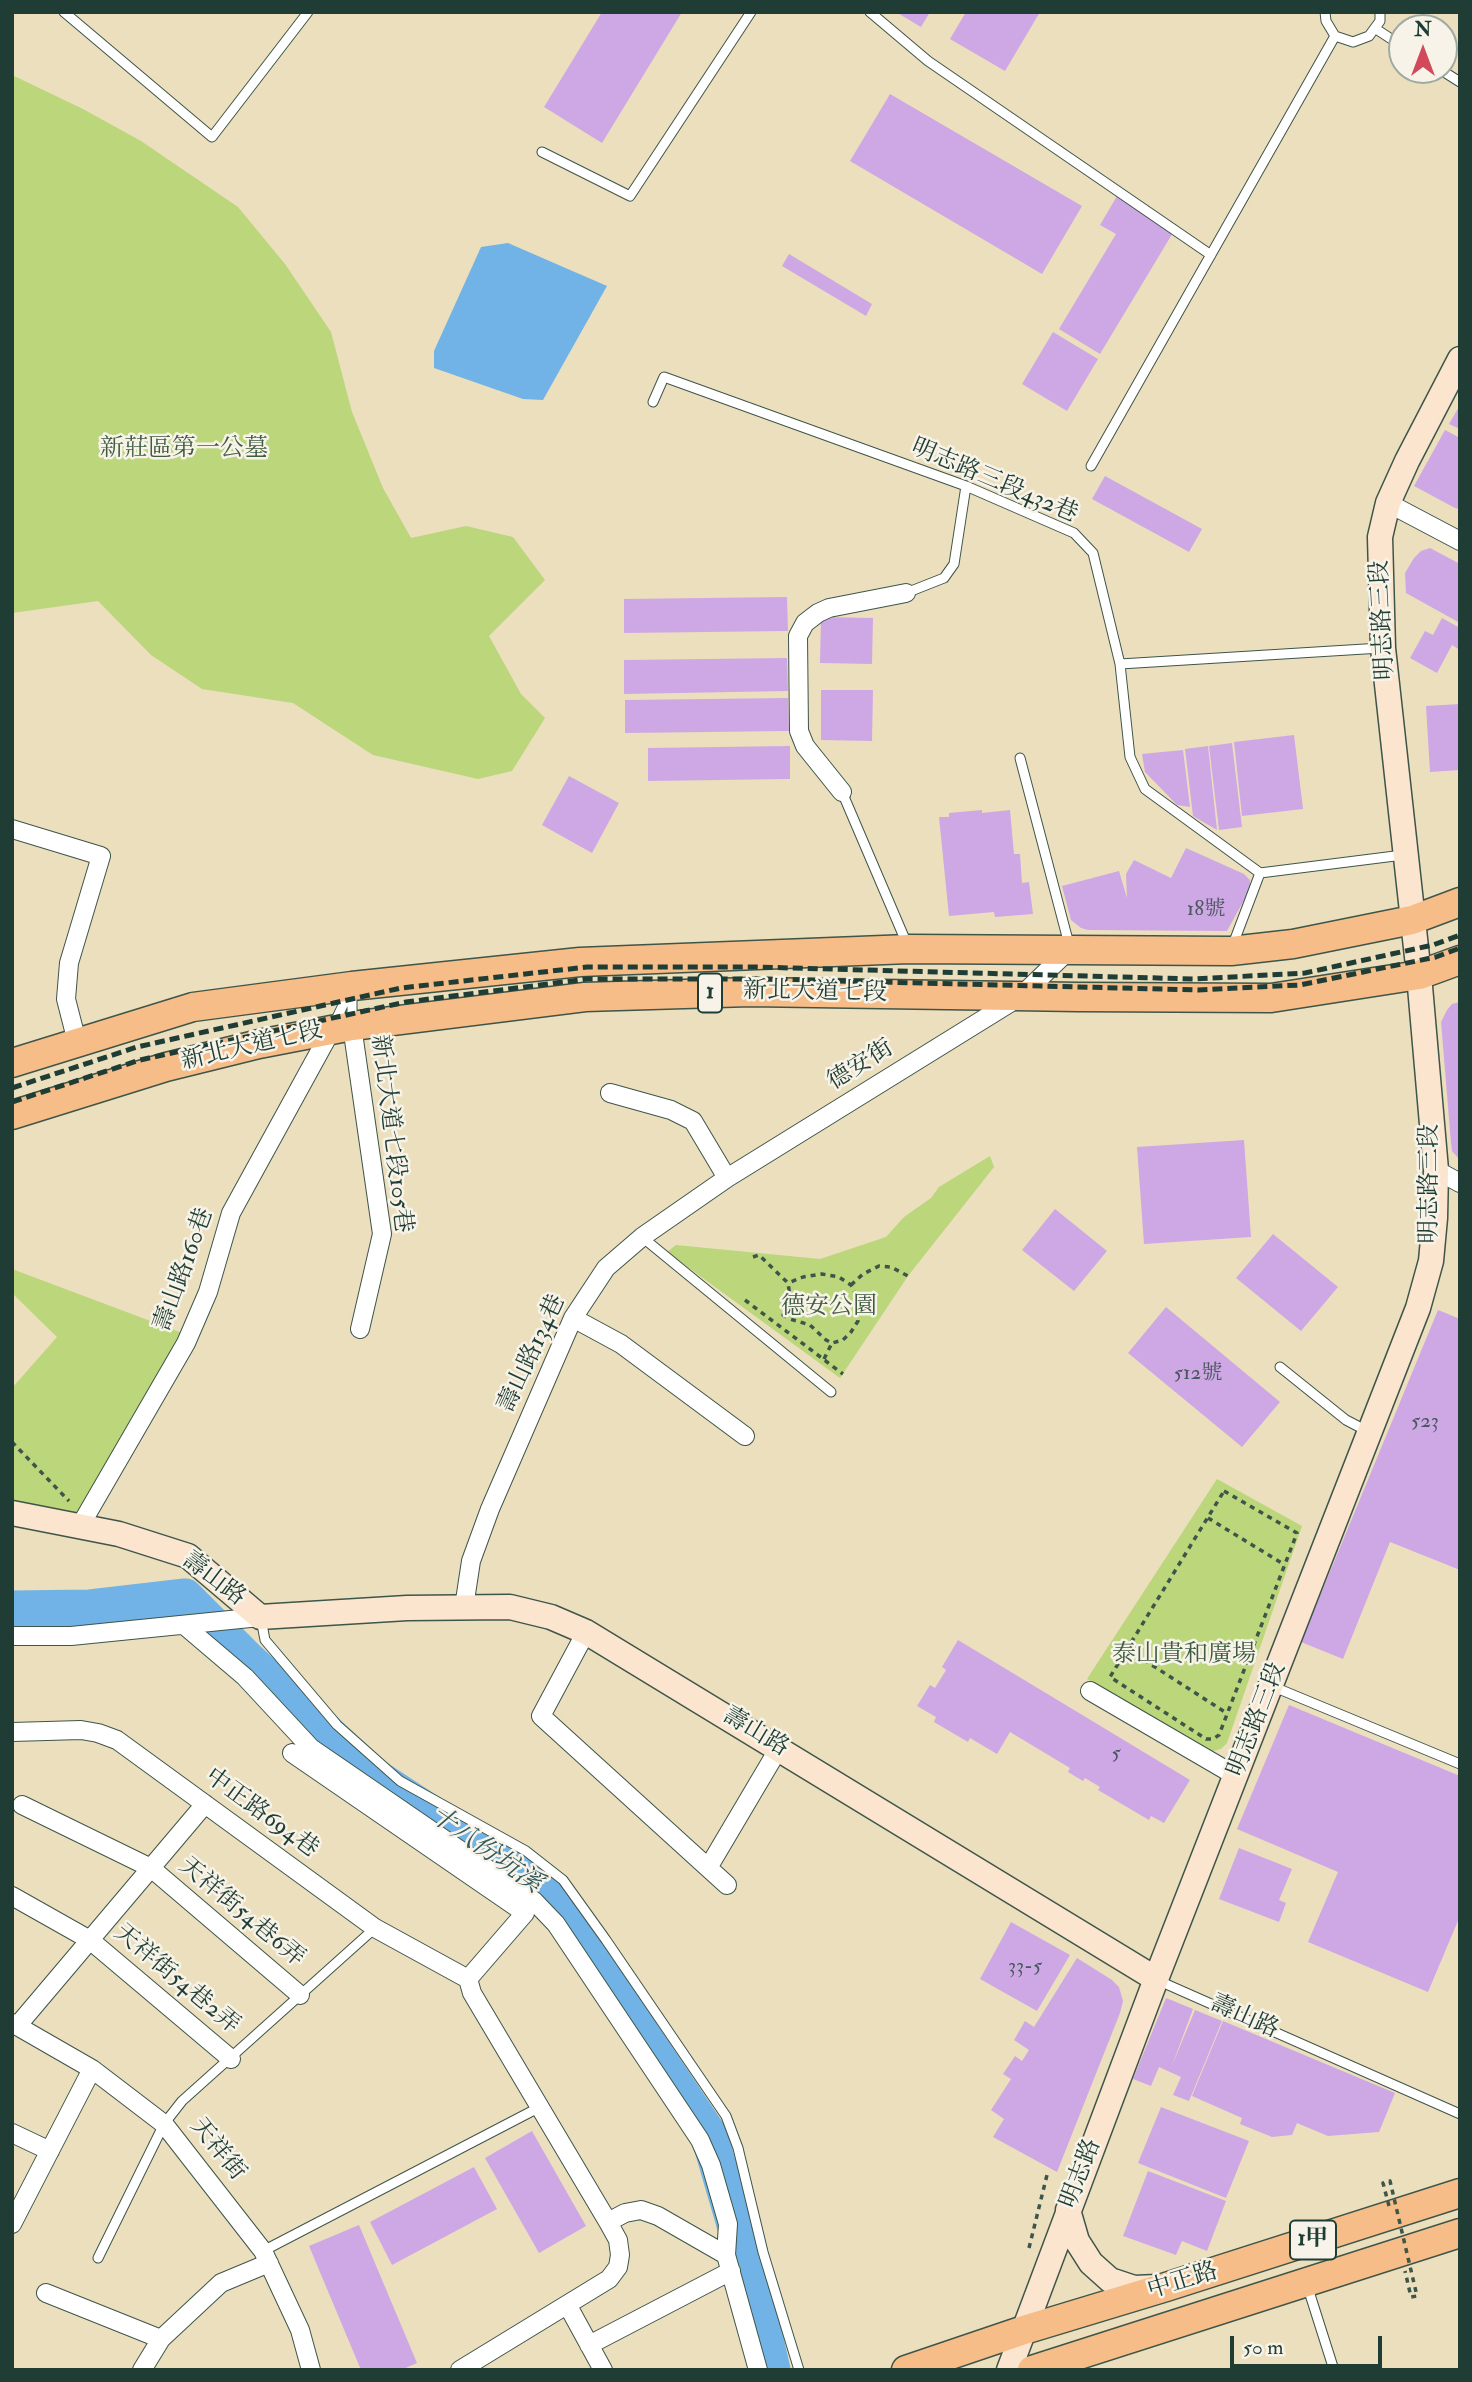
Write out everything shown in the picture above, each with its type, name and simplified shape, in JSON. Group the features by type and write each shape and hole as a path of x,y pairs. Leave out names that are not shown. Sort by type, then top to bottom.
{"main road":[{"name":"明志路三段","path":"1156,1979 1371,1433 1418,1308 1431,1261 1437,1170 1419,975 1383,648 1380,537 1388,503 1460,359"},
{"name":"1","path":"1412,920 1460,902"},
{"name":"新北大道七段","path":"12,1063 193,1007 352,986 580,962 909,949 1231,951 1293,944 1412,920"},
{"name":"1","path":"1419,975 1460,960"},
{"name":"新北大道七段","path":"12,1115 166,1067 342,1027 585,997 750,992 1271,998 1419,975"},
{"name":"壽山路","path":"12,1513 119,1534 188,1556 254,1618 407,1608 509,1607 551,1617 586,1632 1156,1979"},
{"name":"明志路","path":"1009,2370 1156,1979"},
{"name":"中正路","path":"906,2370 1024,2330 1460,2193"},
{"path":"1068,2210 1077,2241 1091,2263 1110,2280 1134,2288 1166,2287"},
{"name":"中正路","path":"1032,2370 1460,2233"}],"street":[{"path":"1388,503 1460,541"},
{"path":"842,792 805,746 799,732 798,636 806,623 829,608 905,593"},
{"path":"12,828 101,856 68,963 66,999 77,1042"},
{"name":"德安街","path":"727,1178 1021,996 1070,950"},
{"name":"新北大道七段105巷","path":"342,1027 383,1234 360,1329"},
{"name":"壽山路160巷","path":"80,1526 186,1343 208,1292 231,1213 342,1027"},
{"path":"610,1093 671,1110 692,1121 727,1178"},
{"path":"1437,1170 1460,1183"},
{"name":"壽山路134巷","path":"464,1608 471,1562 490,1509 573,1318 606,1268 642,1237 727,1178"},
{"path":"573,1318 621,1344 745,1436"},
{"path":"12,1636 71,1636 254,1618"},
{"path":"186,1626 245,1677 311,1748 534,1901 556,1924 699,2140 712,2165 728,2224 728,2263 758,2370"},
{"path":"586,1632 541,1716 727,1885"},
{"path":"1090,1691 1236,1776"},
{"name":"中正路694巷","path":"12,1732 81,1730 117,1740 374,1928 468,1979"},
{"path":"708,1868 779,1748"},
{"path":"292,1753 525,1913 468,1979 472,1993 618,2240 618,2267 609,2279 460,2370"},
{"path":"15,2024 205,1804"},
{"name":"天祥街54巷6弄","path":"22,1805 150,1868 300,1996"},
{"name":"天祥街54巷2弄","path":"12,1896 90,1940 231,2059"},
{"name":"天祥街","path":"15,2024 92,2069 164,2124 266,2257 300,2330 311,2370"},
{"path":"12,2223 92,2069"},
{"path":"12,2133 50,2151"},
{"path":"608,2221 625,2213 641,2210 658,2216 728,2263"},
{"path":"142,2370 161,2339 221,2283 266,2257"},
{"path":"589,2346 728,2263"},
{"path":"47,2293 161,2339"},
{"path":"568,2305 603,2370"}],"lane":[{"path":"64,12 212,136 308,12"},
{"path":"542,152 630,196 751,12"},
{"path":"870,12 928,61 1211,256"},
{"path":"1325,12 1326,21 1335,36 1353,42 1370,36 1376,29 1380,12"},
{"path":"1376,29 1388,37"},
{"path":"1091,466 1335,36"},
{"name":"明志路三段432巷","path":"653,402 664,377 966,486 1074,533 1093,553 1120,664 1129,757 1144,789 1260,873"},
{"path":"905,593 944,578 954,564 966,486"},
{"path":"1120,664 1383,648"},
{"path":"1020,758 1070,950"},
{"path":"842,792 909,949"},
{"path":"1231,951 1260,873 1404,855"},
{"path":"342,1027 352,986"},
{"path":"342,1027 352,986"},
{"path":"642,1237 831,1392"},
{"path":"1280,1367 1346,1420 1371,1433"},
{"path":"254,1618 265,1640 337,1725 400,1781 526,1851 563,1880 726,2116 738,2148 763,2252 799,2370"},
{"path":"1271,1686 1460,1764"},
{"path":"98,2258 164,2124 182,2101 374,1928"},
{"name":"壽山路","path":"1156,1979 1460,2114"},
{"path":"266,2257 540,2107"},
{"path":"1307,2283 1334,2370"}],"path":[{"path":"753,1258 759,1255 788,1283 789,1307 775,1322"},
{"path":"851,1285 863,1274 879,1266 891,1267 908,1276"},
{"path":"783,1315 810,1325 832,1343 843,1340 858,1321 858,1297 851,1285 839,1277 822,1274 788,1283"},
{"path":"744,1300 843,1374"},
{"path":"824,1359 832,1343"},
{"path":"12,1442 68,1500 80,1526"},
{"path":"1110,1677 1224,1491 1297,1533 1228,1714 1219,1735 1213,1739"},
{"path":"1208,1518 1285,1564"},
{"path":"1127,1650 1228,1714"},
{"path":"1028,2253 1047,2175"},
{"path":"1389,2206 1383,2183 1390,2181 1417,2296 1411,2297 1405,2271"}],"green space":[{"name":"新莊區第一公墓","path":"12,75 141,141 238,207 285,264 331,332 352,412 383,488 411,538 466,526 513,537 545,580 489,636 521,694 545,718 512,771 478,779 373,755 293,703 202,689 151,655 98,601 12,613"},
{"name":"德安公園","path":"990,1156 994,1167 908,1276 840,1378 667,1252 676,1245 820,1259 886,1237 904,1217 931,1198 939,1187"},
{"path":"12,1269 185,1334 77,1513 12,1500 12,1388 57,1337 12,1293"},
{"name":"泰山貴和廣場","path":"1217,1479 1302,1526 1227,1743 1221,1749 1209,1752 1087,1679"}],"water":[{"path":"508,243 607,286 543,400 523,399 434,368 434,351 481,247"}],"building":[{"path":"602,12 682,12 602,143 544,107"},
{"path":"896,12 930,12 921,27"},
{"path":"966,12 1040,12 1005,71 950,39"},
{"path":"890,94 1082,206 1042,274 850,161"},
{"path":"1117,196 1174,231 1100,354 1059,329 1116,234 1100,225"},
{"path":"789,254 872,304 866,316 782,266"},
{"path":"1053,332 1098,359 1067,411 1022,384"},
{"path":"1460,405 1460,429 1449,424"},
{"path":"1445,430 1460,438 1460,503 1457,509 1414,486"},
{"path":"1105,476 1202,529 1189,552 1092,499"},
{"path":"1430,548 1460,564 1460,623 1406,593 1405,573 1421,551"},
{"path":"787,597 788,631 624,633 624,599"},
{"path":"821,617 873,618 872,664 820,663"},
{"path":"1442,618 1460,628 1460,650 1452,645 1437,673 1410,658 1425,631 1433,635"},
{"path":"787,658 788,691 624,694 624,660"},
{"path":"821,690 873,690 872,741 821,740"},
{"path":"788,698 789,731 625,733 625,700"},
{"path":"1460,704 1460,770 1430,772 1426,706"},
{"path":"1294,735 1303,809 1242,816 1234,742"},
{"path":"1232,743 1242,827 1219,830 1209,746"},
{"path":"790,746 790,779 648,781 648,748"},
{"path":"1208,746 1217,830 1193,816 1185,749"},
{"path":"1183,750 1190,807 1177,805 1145,772 1142,754"},
{"path":"569,776 619,803 592,853 542,825"},
{"path":"982,810 982,813 1010,810 1014,854 1020,854 1022,883 1029,882 1033,914 995,917 994,912 949,916 939,817 949,817 949,813"},
{"path":"1186,848 1244,874 1250,880 1250,889 1227,931 1088,930 1071,920 1062,886 1119,871 1127,898 1126,874 1134,860 1171,878"},
{"path":"1460,1002 1460,1160 1452,1151 1441,1022 1452,1004"},
{"path":"1244,1140 1251,1237 1144,1244 1137,1147"},
{"path":"1055,1209 1107,1251 1074,1291 1022,1250"},
{"path":"1273,1234 1338,1287 1301,1331 1236,1278"},
{"path":"1166,1307 1280,1402 1242,1447 1128,1353"},
{"path":"1438,1310 1460,1319 1460,1570 1390,1542 1343,1659 1301,1642"},
{"path":"958,1640 1190,1780 1164,1823 1151,1816 1149,1820 1098,1790 1100,1787 1068,1772 1070,1768 1010,1732 997,1754 970,1738 968,1742 934,1722 936,1717 917,1706 930,1685 935,1688 946,1670 942,1667"},
{"path":"1289,1705 1460,1776 1460,1916 1428,1992 1308,1942 1338,1872 1237,1829"},
{"path":"1239,1848 1292,1869 1279,1900 1286,1903 1279,1922 1219,1899"},
{"path":"1011,1922 1070,1955 1037,2011 980,1979"},
{"path":"1077,1958 1112,1980 1119,1987 1123,2001 1057,2172 993,2137 1004,2119 991,2110 1011,2079 1003,2074 1015,2056 1022,2061 1029,2050 1014,2040 1025,2021 1034,2027"},
{"path":"1166,1998 1193,2009 1171,2068 1195,2010 1222,2021 1189,2101 1173,2095 1181,2077 1159,2067 1151,2086 1133,2079"},
{"path":"1223,2021 1395,2093 1379,2132 1328,2136 1297,2123 1292,2135 1272,2137 1240,2124 1242,2118 1192,2096"},
{"path":"1161,2107 1249,2141 1226,2198 1138,2163"},
{"path":"532,2131 586,2226 539,2253 485,2158"},
{"path":"474,2167 497,2209 392,2265 370,2222"},
{"path":"1148,2171 1226,2201 1207,2251 1182,2241 1176,2255 1123,2236"},
{"path":"359,2225 417,2363 401,2370 361,2370 309,2246"}],"waterway":[{"name":"十八份坑溪","path":"12,1609 90,1608 185,1597 247,1659 375,1777 543,1887 709,2135 753,2286 772,2370"}],"railway":[{"path":"12,1088 137,1047 401,988 587,967 755,967 1194,979 1305,973 1433,945 1460,935"},
{"path":"12,1102 140,1060 406,1002 587,979 759,979 1198,990 1300,985 1436,957 1460,948"}]}
